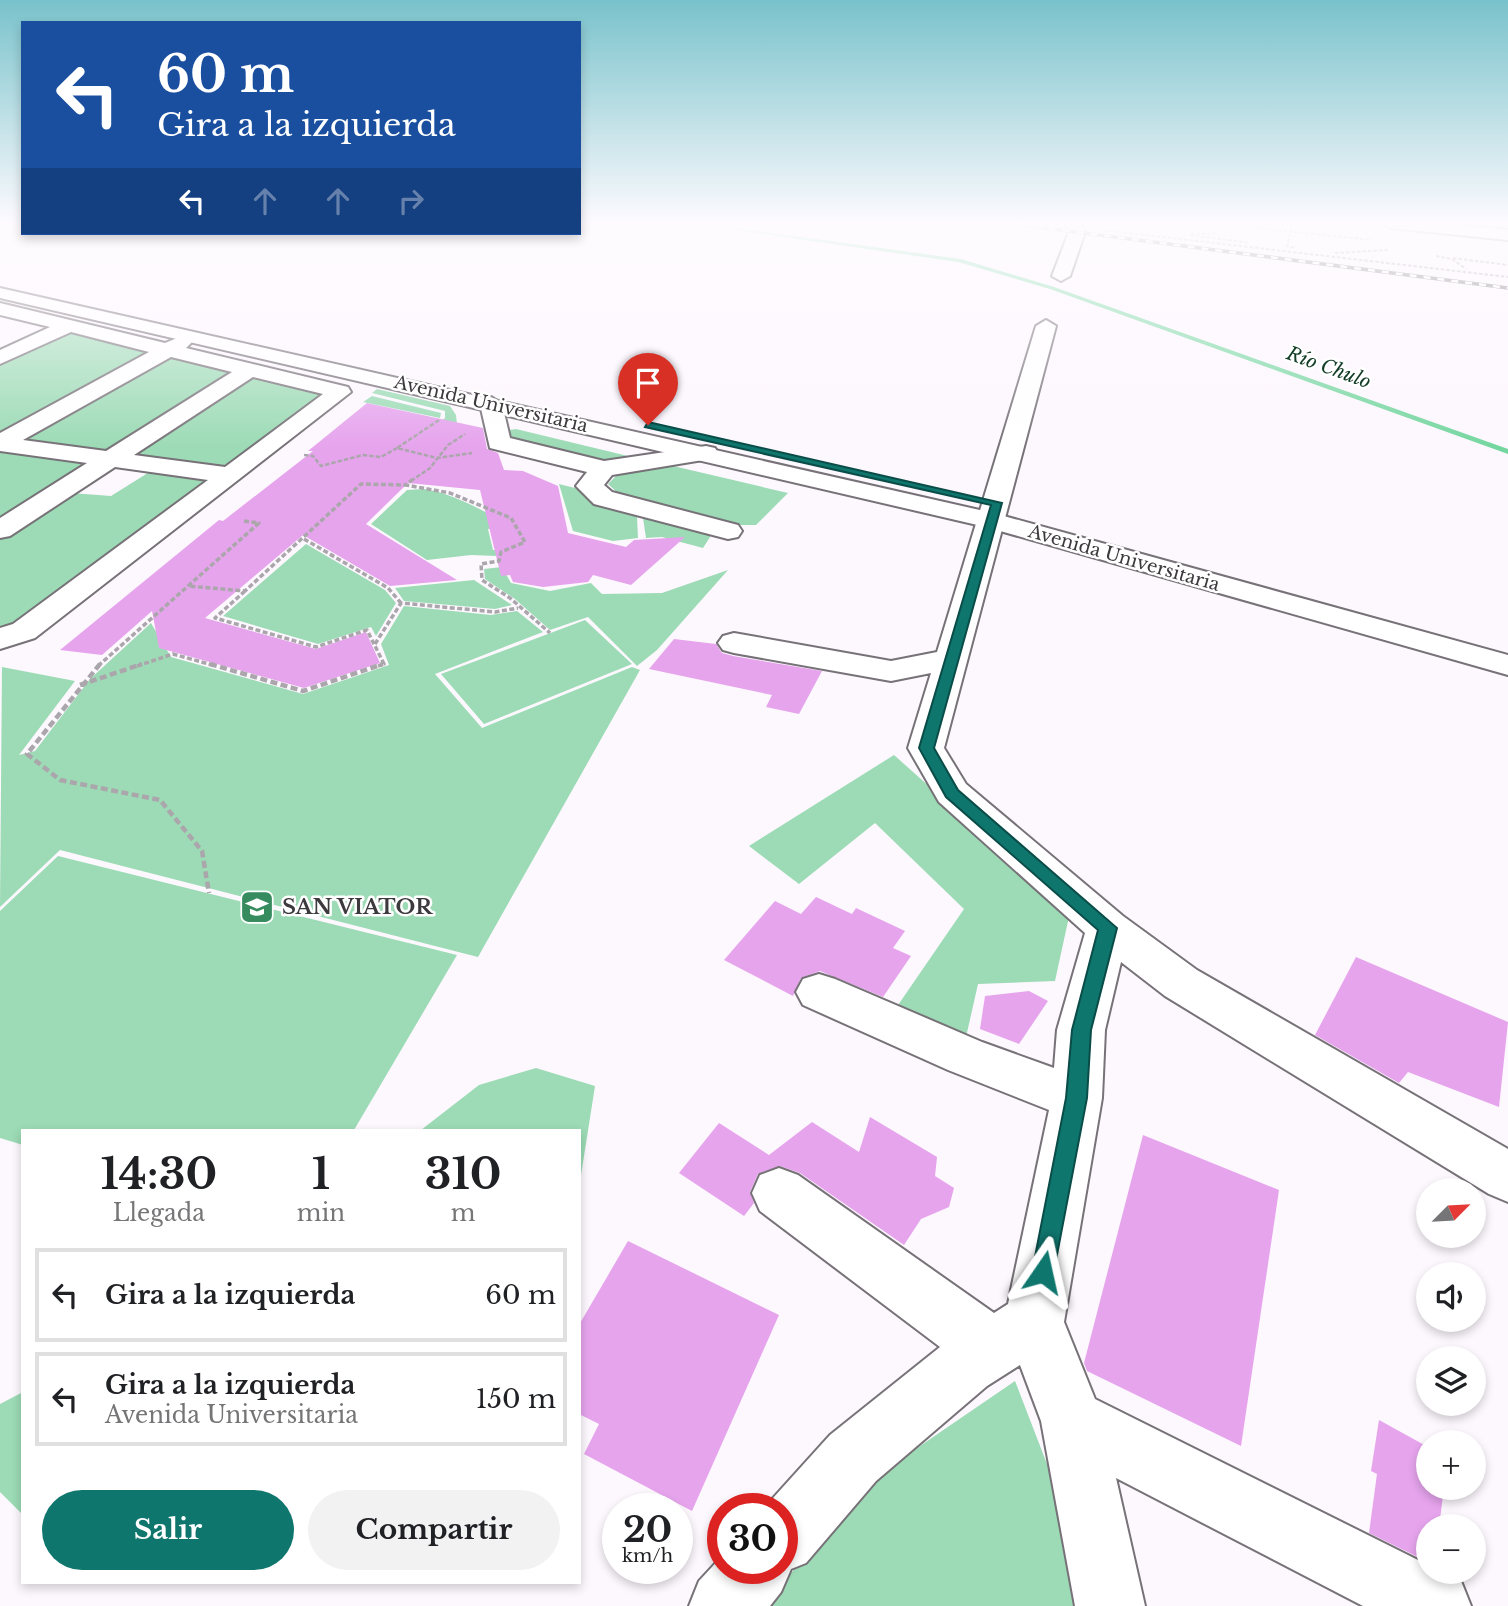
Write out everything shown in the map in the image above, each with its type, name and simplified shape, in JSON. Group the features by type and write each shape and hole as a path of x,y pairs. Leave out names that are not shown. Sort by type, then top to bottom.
{"street":[{"name":"Avenida Universitaria","path":"18,298 171,340 491,404 706,453 995,512 1508,665"},
{"name":"Avenida Universitaria","path":"85,298 995,512 1508,642"},
{"path":"0,309 70,325 171,340 251,369 340,392 24,631 0,639"},
{"path":"0,358 70,325"},
{"path":"1046,326 926,748 951,793 1108,928 1181,983 1508,1177"},
{"path":"0,428 171,340"},
{"path":"0,443 171,340"},
{"path":"0,530 251,369"},
{"path":"491,404 499,443 604,469 706,453"},
{"path":"0,443 229,475"},
{"path":"604,469 589,485 603,498 728,531"},
{"path":"734,643 891,671 952,659"},
{"path":"798,1521 853,1458 966,1365 1013,1336 1077,1098 1081,1030 1108,928"},
{"path":"819,992 965,1056 1077,1098"},
{"path":"779,1193 1013,1336 1072,1421 1111,1606"},
{"path":"1072,1421 1436,1606"},
{"path":"724,1606 743,1584"}],"path":[{"path":"302,455 313,456 321,466 363,455 381,457 442,419 443,412"},
{"path":"406,485 415,475 434,465 455,439 467,433"},
{"path":"397,448 437,458 476,453"},
{"path":"80,685 173,654 303,691 384,664 367,630 316,647 215,618 361,484 442,489 479,504 498,516 512,518 525,542 501,552 499,561 481,564 482,580 510,598 518,608 550,633"},
{"path":"209,893 202,850 160,800 60,780 27,754 80,685 108,656 259,523 244,521"},
{"path":"304,539 388,588 401,603 495,612 518,608"},
{"path":"188,586 245,590"},
{"path":"374,645 401,603"}],"green space":[{"path":"72,330 163,351 0,440 0,363"},
{"path":"175,353 240,371 106,454 12,441"},
{"path":"253,374 327,394 227,469 126,454"},
{"path":"377,389 450,406 456,415 458,433 438,423 445,418 445,411 372,393"},
{"path":"372,396 441,413 440,418 363,402"},
{"path":"516,429 632,457 614,463 508,437 503,431"},
{"path":"0,450 95,461 0,520"},
{"path":"669,465 788,493 756,525 740,525 619,494 608,484 618,474"},
{"path":"151,471 222,480 0,636 0,537 71,493 111,496"},
{"path":"559,484 587,491 592,503 637,517 638,538 613,541 573,531"},
{"path":"424,489 458,499 513,525 488,529 493,550 502,550 497,556 471,555 427,560 371,524 407,490"},
{"path":"643,518 712,534 703,548 662,537 646,538"},
{"path":"306,544 385,590 396,603 376,636 371,627 318,644 223,616"},
{"path":"502,567 511,583 550,591 591,583 602,594 662,593 728,570 657,650 637,666 588,617 550,630 515,599 485,579 484,569"},
{"path":"474,580 512,605 495,609 404,601 395,588"},
{"path":"404,606 491,615 517,611 543,632 435,674 482,728 632,667 640,670 478,957 60,850 0,907 2,667 75,681 19,755 35,751 90,679 151,623 171,657 303,694 389,665 381,644"},
{"path":"585,620 632,664 484,724 441,674"},
{"path":"894,755 1070,912 1055,981 978,984 964,1046 896,1008 964,909 875,823 799,884 749,846"},
{"path":"58,856 457,955 355,1129 21,1129 21,1144 0,1138 0,911"},
{"path":"536,1068 595,1086 581,1175 581,1129 422,1129 479,1085"},
{"path":"1015,1381 1052,1477 1075,1606 765,1606 783,1584 798,1584 798,1565 860,1487"},
{"path":"21,1393 21,1513 0,1492 0,1404"}],"building":[{"path":"367,403 483,428 487,449 498,453 504,470 523,471 558,486 568,533 626,547 634,540 685,537 631,585 593,575 588,582 543,587 513,582 510,575 501,576 480,490 408,483 366,524 457,580 390,586 303,535 205,618 316,649 366,632 380,663 304,688 159,648 152,611 102,655 60,650 219,520 223,521 313,451 308,451"},
{"path":"674,639 716,644 722,653 733,656 822,671 799,714 766,707 772,695 649,669"},
{"path":"816,897 852,914 856,908 905,931 893,948 911,956 883,997 820,971 801,978 793,996 724,960 775,901 801,914"},
{"path":"1356,957 1508,1022 1499,1107 1408,1072 1399,1083 1315,1035"},
{"path":"1029,991 1048,1001 1019,1044 980,1029 985,996"},
{"path":"870,1117 937,1157 935,1176 954,1188 949,1207 921,1219 904,1245 800,1173 780,1166 758,1174 750,1192 754,1203 744,1216 679,1173 719,1123 769,1155 812,1122 859,1152"},
{"path":"1143,1135 1279,1190 1241,1446 1087,1371 1084,1363"},
{"path":"628,1241 779,1315 693,1509 693,1493 658,1493 584,1454 599,1424 581,1415 581,1322"},
{"path":"1379,1420 1416,1440 1416,1500 1442,1500 1441,1514 1416,1514 1416,1556 1369,1533 1377,1474 1371,1471"}],"waterway":[{"name":"Río Chulo","path":"1080,298 1508,452"}],"place":[{"name":"SAN VIATOR","path":"257,907"}],"route":[{"path":"648,425 997,503 926,748 951,793 1108,928 1081,1030 1077,1098 1043,1272"}]}
